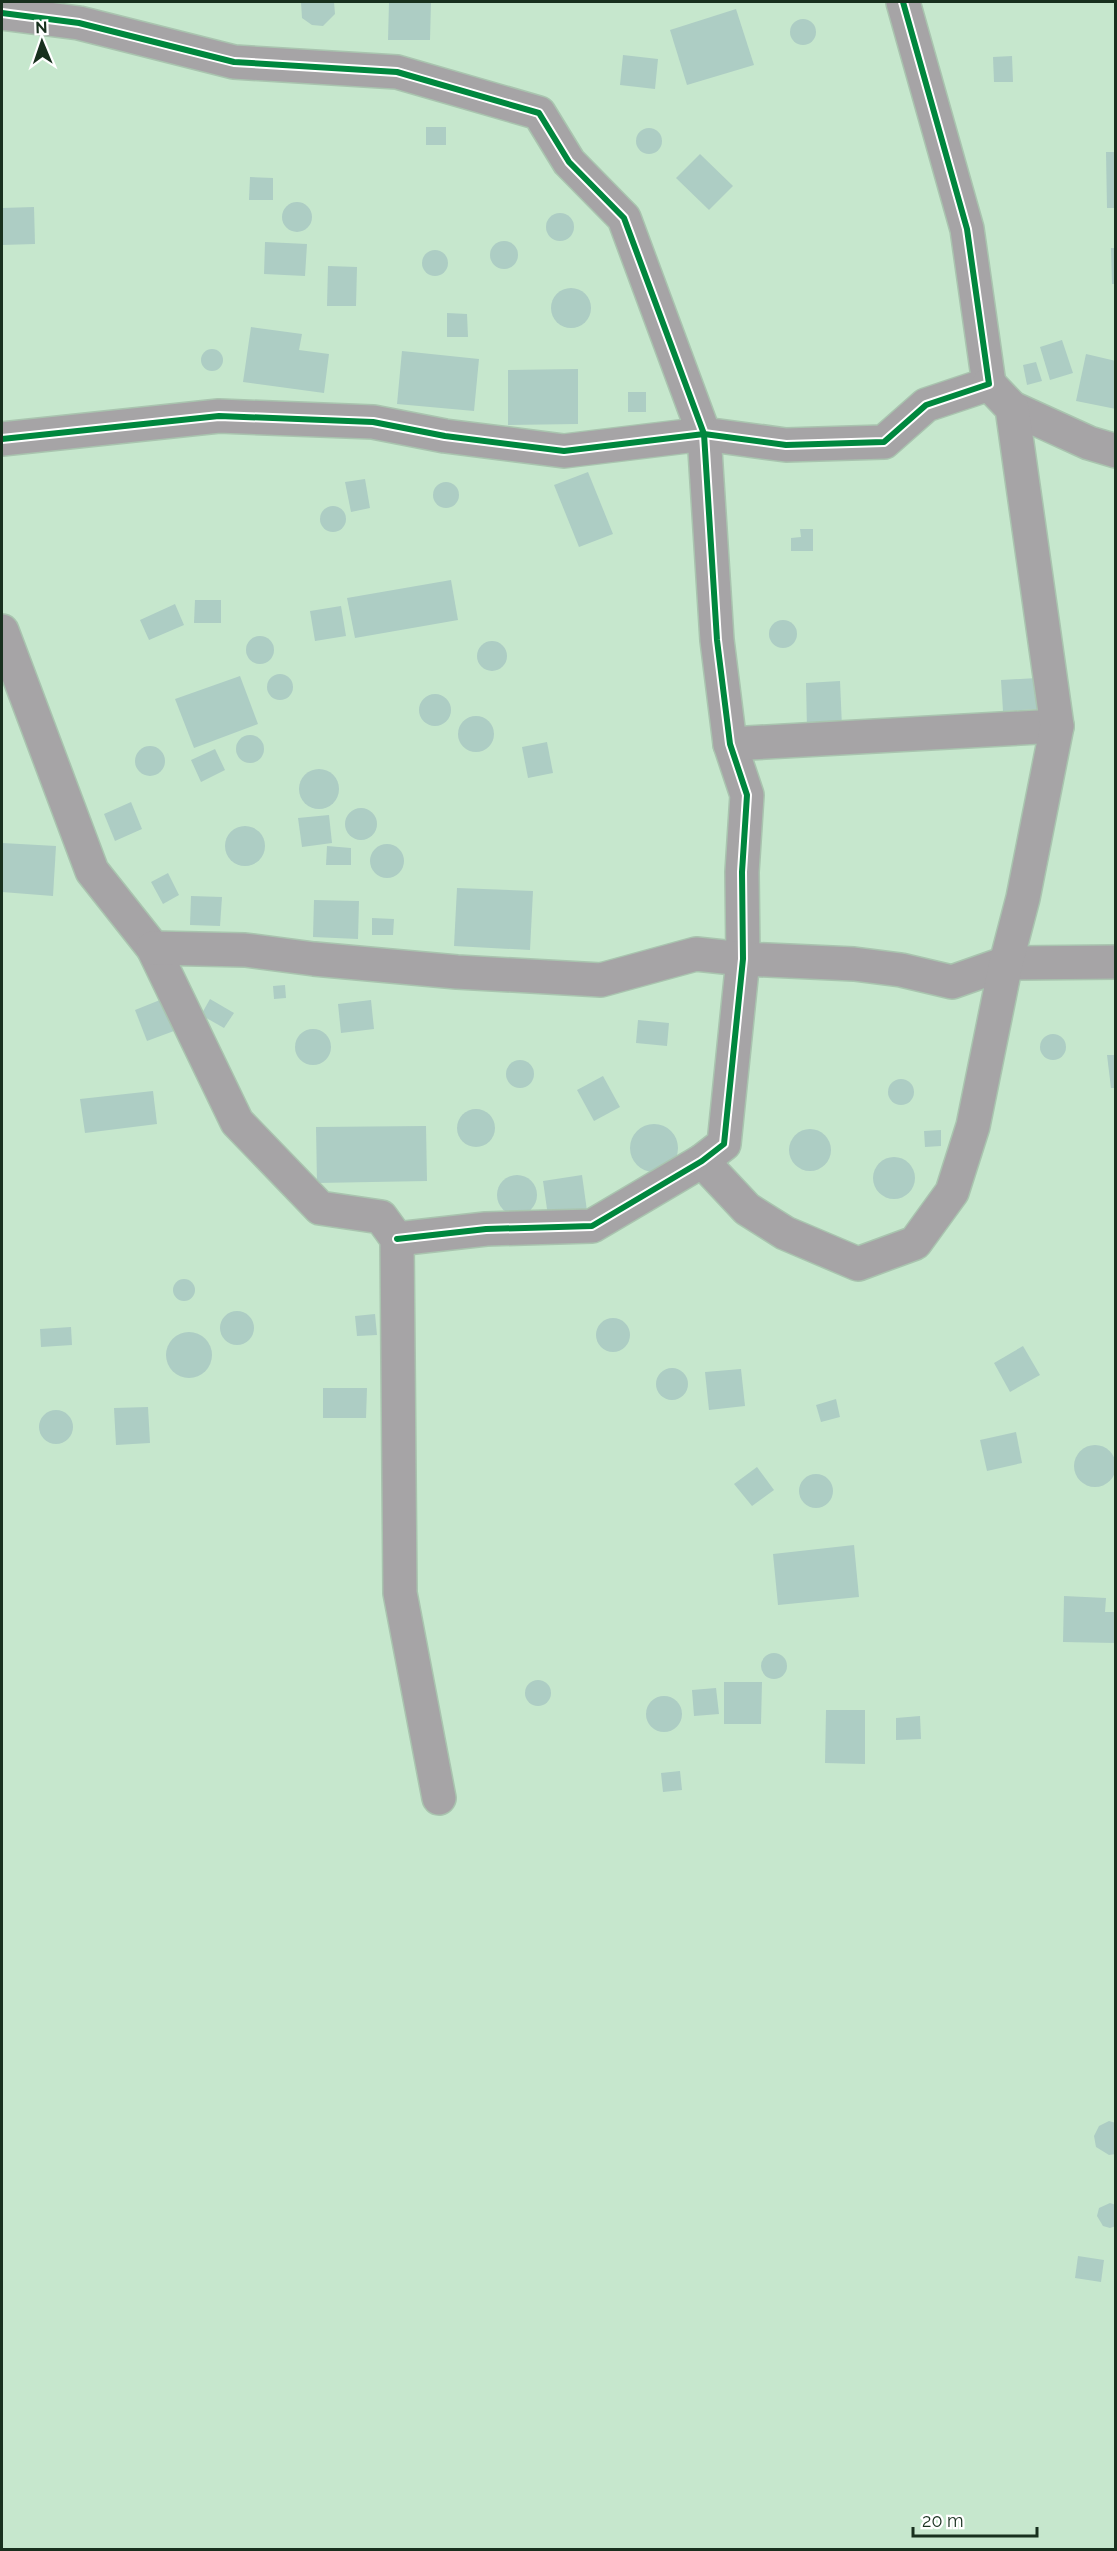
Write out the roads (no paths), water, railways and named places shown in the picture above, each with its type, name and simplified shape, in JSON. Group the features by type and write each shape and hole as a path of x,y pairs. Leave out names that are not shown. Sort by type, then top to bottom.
{"street":[{"path":"903,2 967,229 989,384 1012,408 1089,443 1116,452"},
{"path":"2,13 79,23 234,62 397,72 539,112 569,162 624,218 704,434 717,640 730,744 747,795 742,872 743,959 724,1144 702,1161 592,1226 486,1229 398,1239"},
{"path":"2,439 219,416 373,422 445,436 564,452 704,434 786,445 884,442 926,405 989,384"},
{"path":"702,1161 747,1209 785,1233 858,1264 915,1243 952,1192 973,1126 1006,963 1023,898 1057,726 1012,408"},
{"path":"2,632 92,871 153,948 237,1122 320,1208 381,1216 398,1239 400,1593 439,1798"},
{"path":"730,744 1057,726"},
{"path":"153,948 245,950 314,959 457,972 601,980 696,954 743,959 854,964 901,970 952,982 1006,963 1116,962"}]}
